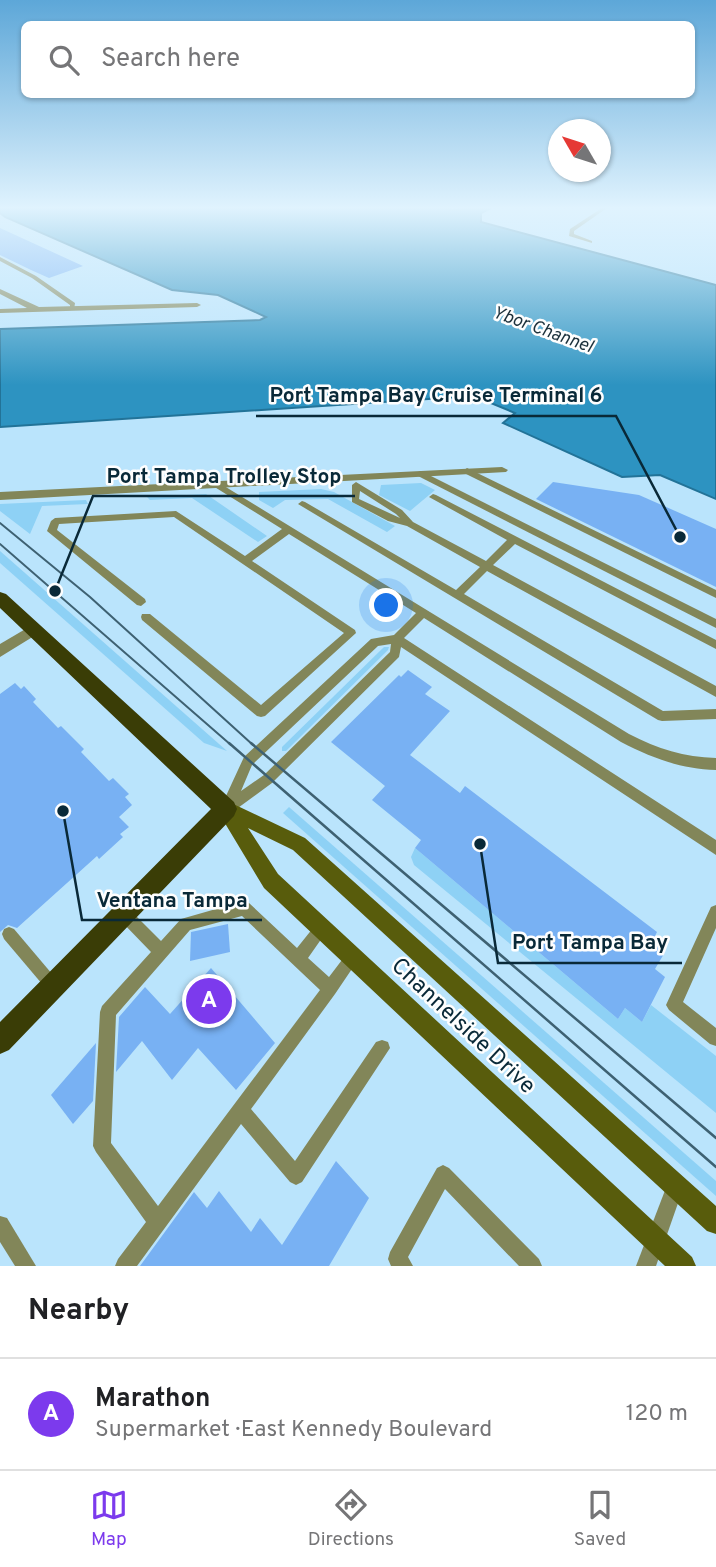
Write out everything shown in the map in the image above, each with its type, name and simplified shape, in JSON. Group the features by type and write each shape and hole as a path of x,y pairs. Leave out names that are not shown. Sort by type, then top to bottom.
{"main road":[{"name":"Channelside Drive","path":"0,598 226,809 271,881 683,1266"},
{"name":"Channelside Drive","path":"226,809 299,844 716,1222"},
{"path":"0,1041 226,809"}],"street":[{"path":"0,291 37,310"},
{"path":"0,312 197,304"},
{"path":"0,496 216,484 356,481 502,470"},
{"path":"0,651 34,629"}],"lane":[{"path":"13,267 73,304 72,309"},
{"path":"467,471 716,594"},
{"path":"421,474 716,624"},
{"path":"356,481 355,500 391,519 410,524 716,692"},
{"path":"216,484 660,757 695,764 716,764"},
{"path":"433,497 716,645"},
{"path":"302,504 662,716 716,714"},
{"path":"141,602 52,531 55,521 176,514 351,633 261,712 146,617"},
{"path":"245,561 289,529"},
{"path":"457,595 514,540"},
{"path":"226,809 268,779 395,654 397,639 423,612"},
{"path":"226,809 248,761 375,642 397,639 716,848"},
{"path":"158,1222 102,1146 108,1012 187,924 244,908 330,989"},
{"path":"716,912 674,1004 716,1038"},
{"path":"125,915 161,952"},
{"path":"297,959 322,928"},
{"path":"9,934 54,987"},
{"path":"125,1266 354,957"},
{"path":"241,1111 296,1176 382,1048"},
{"path":"397,1264 443,1174 532,1266"},
{"path":"646,1266 675,1186"},
{"path":"0,1225 26,1266"}],"shaded area":[{"path":"421,483 435,490 410,511 379,495 381,485"},
{"path":"321,489 334,492 395,526 387,532 328,499 285,500 273,508 259,500 259,492"},
{"path":"206,494 267,536 258,542 192,498 150,500 147,497"},
{"path":"86,500 88,504 42,506 30,534 0,511 0,504"},
{"path":"0,551 227,751 204,743 0,563"},
{"path":"384,647 389,647 388,650 286,751 282,751 282,747"},
{"path":"289,807 716,1181 716,1196 283,813"},
{"path":"415,848 618,1019 625,1008 642,1022 651,1005 716,1056 716,1113 414,865 411,857"}],"water":[{"name":"Ybor Channel","path":"120,267 649,267 716,285 716,499 660,475 622,477 503,423 515,413 474,396 0,427 0,329 260,320 266,317 218,295 172,290"}],"building":[{"path":"25,267 80,267 49,278"},
{"path":"553,482 639,495 716,529 716,587 536,499"},
{"path":"408,670 432,687 425,694 450,711 410,755 460,793 465,786 657,932 652,942 665,952 655,969 665,977 642,1022 625,1008 618,1019 415,848 421,840 372,800 385,786 331,742 399,675 401,677"},
{"path":"15,683 21,689 24,686 36,699 33,702 58,728 61,726 84,749 81,752 109,781 113,778 129,794 125,797 132,805 119,817 129,827 120,834 123,837 99,859 97,856 17,928 8,925 0,932 0,694"},
{"path":"228,924 230,952 190,961 191,932"},
{"path":"211,968 275,1043 236,1090 198,1048 172,1080 142,1041 116,1072 119,1017 145,987 170,1014"},
{"path":"96,1043 93,1101 73,1124 51,1095"},
{"path":"336,1161 369,1198 329,1266 140,1266 194,1192 207,1208 219,1191 251,1232 260,1218 282,1245"}],"tram line":[{"path":"0,523 90,597 253,745"},
{"path":"0,544 231,745"},
{"path":"229,743 716,1167"},
{"path":"251,743 716,1138"}],"place":[{"name":"Port Tampa Bay Cruise Terminal 6","path":"680,537"},
{"name":"Port Tampa Trolley Stop","path":"55,591"},
{"name":"Ventana Tampa","path":"63,811"},
{"name":"Port Tampa Bay","path":"480,844"},
{"name":"Marathon","path":"209,1001"}]}
